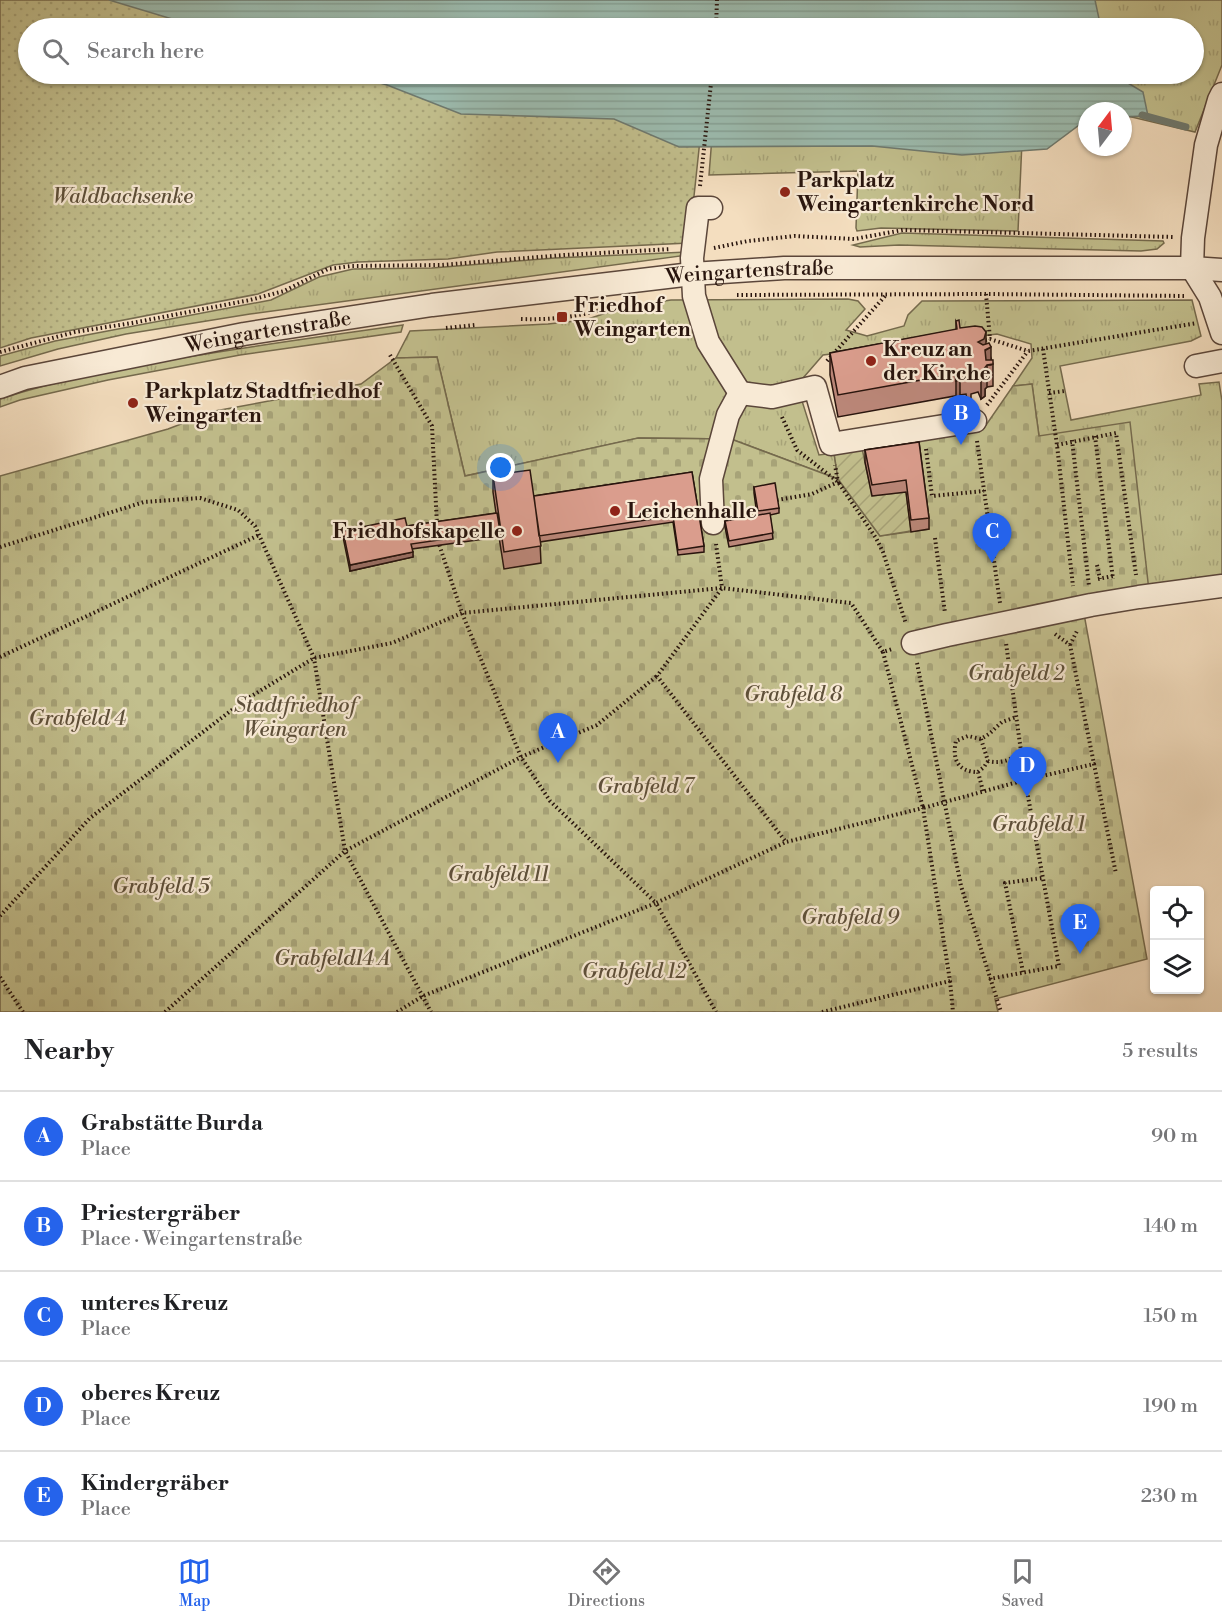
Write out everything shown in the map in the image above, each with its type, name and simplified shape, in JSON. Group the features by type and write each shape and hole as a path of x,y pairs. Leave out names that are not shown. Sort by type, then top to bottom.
{"street":[{"path":"1222,94 1206,145 1191,268 1210,297 1222,333"},
{"path":"704,208 694,248 693,285 708,342 740,393"},
{"name":"Weingartenstraße","path":"0,387 25,378 256,332 432,305 693,285 784,268 1191,268 1222,270"},
{"path":"1196,366 1222,361"},
{"path":"740,393 772,397 815,387 831,444 975,422"},
{"path":"713,523 711,479 728,415 740,393"},
{"path":"913,644 947,634 1002,623 1081,614 1117,601 1222,586"}],"path":[{"path":"716,18 717,0"},
{"path":"704,208 711,84"},
{"path":"0,352 75,332 250,300 284,291 328,269 352,266 441,265 564,255 718,248 748,241 795,236 854,239 903,230 1193,238"},
{"path":"693,285 886,295 1210,297"},
{"path":"986,294 990,339"},
{"path":"815,387 827,362 886,295"},
{"path":"978,341 990,339 1028,351 1188,324"},
{"path":"1043,349 1081,614"},
{"path":"989,979 1059,966 1025,780 975,422 1028,351"},
{"path":"390,355 432,426 438,545 462,613 521,757 550,801 656,903 716,1012"},
{"path":"827,362 839,360"},
{"path":"1049,393 1065,392"},
{"path":"772,397 797,450 838,482 883,552 913,644 962,886 1001,1012"},
{"path":"924,430 932,496 984,491"},
{"path":"1057,445 1116,433 1139,597"},
{"path":"1095,436 1117,601"},
{"path":"1072,441 1081,614 1070,645 1116,874"},
{"path":"777,500 812,494 838,482"},
{"path":"0,547 144,502 200,498 238,510 255,526 314,658 345,852 431,1012"},
{"path":"165,1012 345,852 521,757 597,724 657,676 722,588 713,523"},
{"path":"0,657 259,535"},
{"path":"935,538 947,634"},
{"path":"1097,565 1100,579"},
{"path":"0,916 90,818 244,700 314,658 392,643 462,613 722,588 851,603 883,652 923,808 953,1012"},
{"path":"1049,630 1070,645"},
{"path":"883,652 913,644"},
{"path":"657,676 786,842"},
{"path":"981,739 988,761 984,768 978,772 972,772 959,766 953,754 956,741 968,736 981,739 1002,722 1016,717"},
{"path":"988,761 997,763 1010,760 1021,753"},
{"path":"397,1012 423,996 656,903 786,842 1094,764"},
{"path":"978,772 983,791"},
{"path":"1023,972 1005,883 1042,878"},
{"path":"0,977 23,1012"},
{"path":"822,1012 950,981"}],"green space":[{"name":"Waldbachsenke","path":"0,0 712,0 712,18 18,18 18,84 706,84 689,243 497,252 448,259 333,265 258,294 31,338 0,348"},
{"path":"722,0 1222,0 1222,65 1195,132 1132,117 1132,102 1078,102 1078,105 1024,97 1018,231 881,228 857,231 858,171 709,175 716,84 1204,84 1204,18 721,18"},
{"path":"902,233 1163,241 1164,243 1157,249 1141,251 899,245 860,247 853,245"},
{"path":"687,252 688,255 250,314 126,334 58,349 0,366 0,356 55,341 271,300 319,277 353,269 432,268 555,258"},
{"path":"848,299 858,301 865,309 846,330 867,336 904,326 908,315 922,301 1192,300 1201,336 1191,341 1060,366 1071,420 1201,395 1199,384 1219,382 1222,401 1222,578 1149,591 1039,436 1032,384 1013,386 1032,358 1031,344 997,334 823,355 797,385 819,455 834,453 838,479 731,439 639,438 465,476 437,357 396,358 410,331 585,320 624,307 671,300"},
{"path":"403,325 401,332 240,355 108,380 20,400 0,407 0,399 140,365"},
{"name":"Stadtfriedhof Weingarten","path":"437,357 465,476 638,438 731,439 838,479 880,536 929,529 916,439 984,428 1013,386 1032,384 1039,436 1130,422 1149,591 1082,603 1147,959 995,999 998,1012 0,1012 0,476 168,429 215,411 361,384 396,358"},
{"path":"862,448 872,496 906,492 911,531 880,536 838,479 834,453"}],"shaded area":[{"path":"109,0 1095,0 1099,18 169,18"},
{"path":"384,84 1130,84 1143,92 1148,116 1132,117 1132,102 1078,102 1078,126 1047,149 962,155 872,146 679,147 614,119 461,114"}],"building":[{"path":"959,320 960,328 982,327 986,332 984,339 978,342 983,345 989,343 991,347 985,350 986,360 993,360 993,364 987,365 983,370 985,374 981,377 978,370 970,372 971,378 967,379 966,372 959,373 960,379 956,381 955,374 838,395 830,353 957,329 956,321"},
{"path":"919,442 929,518 911,520 906,480 872,485 865,450"},
{"name":"Friedhofskapelle","path":"530,470 541,546 504,552 493,475"},
{"name":"Leichenhalle","path":"692,472 704,546 678,550 673,516 539,536 534,496"},
{"path":"775,483 779,508 758,511 754,487"},
{"path":"497,513 500,531 411,544 413,552 350,565 343,531 405,518 407,526"},
{"path":"770,513 773,533 729,541 725,521"}],"waterway":[{"path":"1142,115 1186,127"}],"place":[{"name":"Parkplatz Weingartenkirche Nord","path":"785,192"},
{"name":"Friedhof Weingarten","path":"562,317"},
{"name":"Kreuz an der Kirche","path":"871,361"},
{"name":"Parkplatz Stadtfriedhof Weingarten","path":"133,403"},
{"name":"Priestergräber","path":"961,445"},
{"name":"Leichenhalle","path":"615,511"},
{"name":"Friedhofskapelle","path":"517,531"},
{"name":"unteres Kreuz","path":"992,563"},
{"name":"Grabstätte Burda","path":"558,763"},
{"name":"oberes Kreuz","path":"1027,797"},
{"name":"Kindergräber","path":"1080,954"}],"park label":[{"name":"Grabfeld 2","path":"1016,673"},
{"name":"Grabfeld 8","path":"793,694"},
{"name":"Grabfeld 4","path":"77,718"},
{"name":"Grabfeld 7","path":"645,786"},
{"name":"Grabfeld 1","path":"1038,824"},
{"name":"Grabfeld 11","path":"498,874"},
{"name":"Grabfeld 5","path":"161,886"},
{"name":"Grabfeld 9","path":"850,917"},
{"name":"Grabfeld14 A","path":"332,958"},
{"name":"Grabfeld 12","path":"634,971"}]}
